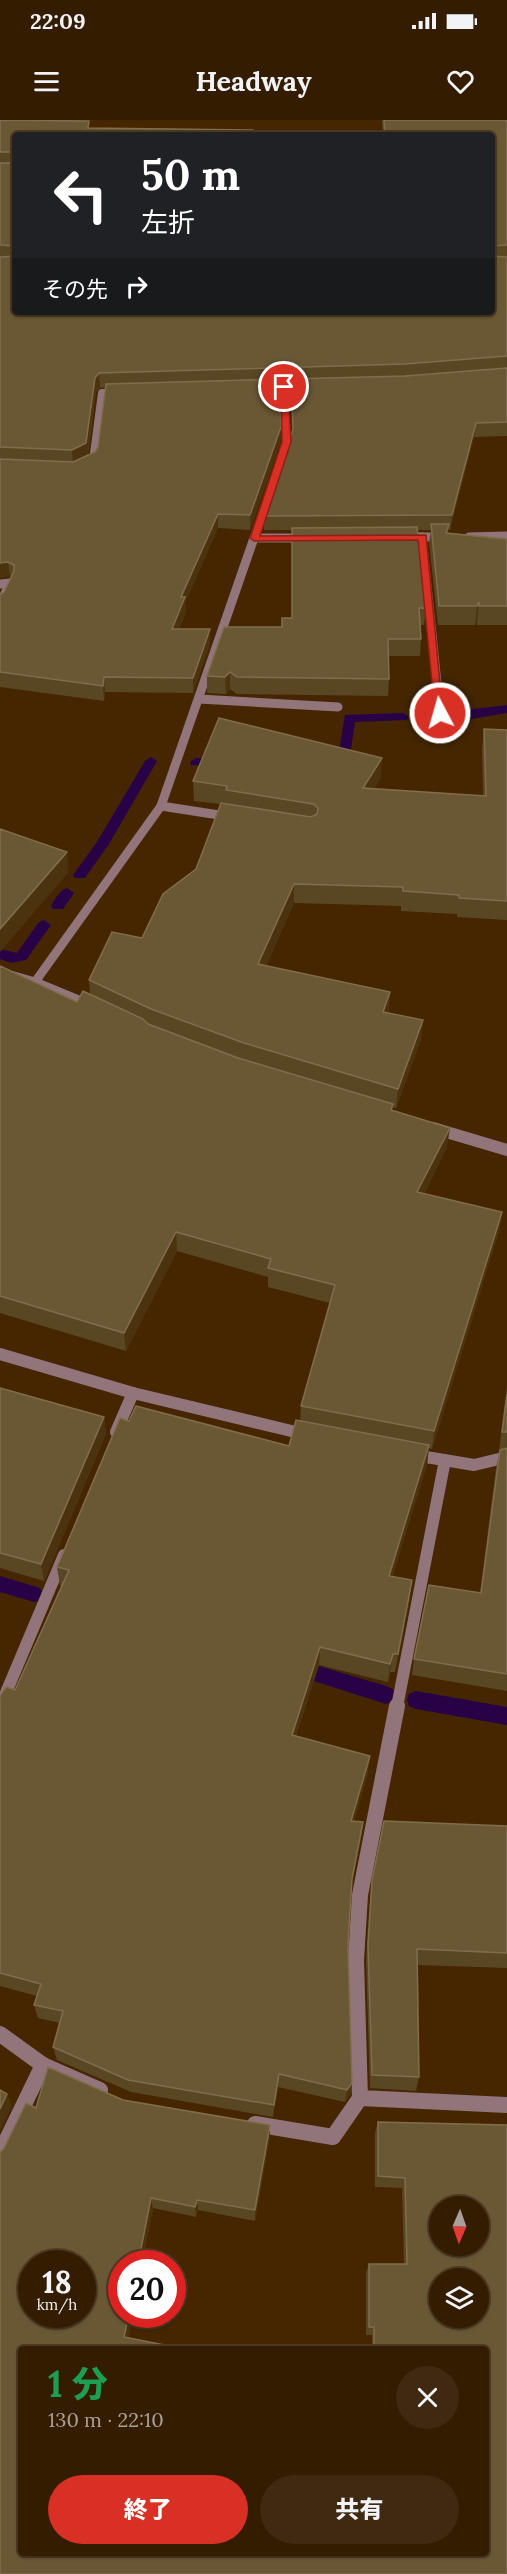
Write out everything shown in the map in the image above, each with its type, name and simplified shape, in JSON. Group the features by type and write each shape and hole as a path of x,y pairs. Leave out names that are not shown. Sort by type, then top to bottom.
{"street":[{"path":"250,388 317,386"},
{"path":"35,982 161,806 287,442 284,387"},
{"path":"74,471 93,461 102,393 125,392"},
{"path":"398,537 507,536"},
{"path":"422,537 440,713"},
{"path":"254,538 314,538"},
{"path":"0,584 10,584 0,603"},
{"path":"199,699 338,707"},
{"path":"161,806 242,819"},
{"path":"0,972 35,982 107,1012"},
{"path":"418,1123 507,1150"},
{"path":"0,1354 133,1393 320,1437"},
{"path":"110,1447 133,1393"},
{"path":"400,1452 474,1465 507,1457"},
{"path":"242,2121 333,2137 360,2098 357,1960 360,1895 445,1460"},
{"path":"0,1707 69,1545"},
{"path":"0,2034 44,2065 117,2098"},
{"path":"0,2154 44,2065"},
{"path":"360,2098 507,2105"}],"building":[{"path":"0,120 89,121 88,128 253,130 253,132 12,132 12,152 0,152"},
{"path":"384,120 507,120 507,245 495,246 495,132 385,132"},
{"path":"0,163 12,163 12,246 0,245"},
{"path":"12,256 12,315 495,315 495,256 507,257 507,356 405,364 99,373 95,378 86,443 72,450 0,447 0,257"},
{"path":"507,368 507,422 476,423 452,515 264,516 293,429 291,379 405,376"},
{"path":"279,379 281,427 250,515 218,514 181,597 185,597 172,629 210,629 193,678 104,677 103,686 0,672 0,595 4,592 14,571 14,565 8,562 0,563 0,459 73,462 95,452 98,447 106,384"},
{"path":"431,524 449,524 446,533 507,539 507,606 479,606 479,602 477,606 439,606"},
{"path":"417,527 426,608 419,608 421,639 388,639 389,679 237,677 230,672 225,677 207,676 224,627 282,627 282,618 292,618 292,528"},
{"path":"219,718 382,758 363,788 486,796 484,729 507,730 507,901 403,891 403,887 294,884 258,964 390,992 383,1012 423,1020 398,1089 244,1043 151,1009 89,980 112,932 142,938 163,894 196,869 221,803 311,817 317,814 318,808 313,804 226,790 227,786 193,781"},
{"path":"0,829 67,852 0,929"},
{"path":"0,966 77,1002 83,991 143,1019 148,1024 238,1058 393,1104 391,1110 450,1128 417,1192 502,1212 434,1431 301,1406 335,1285 268,1268 271,1259 176,1232 124,1333 0,1296"},
{"path":"0,1388 104,1417 41,1564 0,1553"},
{"path":"507,1394 507,1432 502,1432"},
{"path":"136,1406 289,1446 296,1420 429,1445 389,1576 412,1580 398,1654 393,1654 390,1664 320,1647 292,1735 370,1756 351,1821 363,1822 352,1879 348,1945 352,2083 347,2090 279,2074 274,2105 128,2080 53,2047 63,2011 34,2005 41,1984 0,1973 0,1696 6,1687 15,1690 69,1570 57,1567 120,1418 129,1421"},
{"path":"507,1448 507,1674 414,1659 429,1585 481,1593 500,1450"},
{"path":"384,1821 507,1826 507,1953 417,1949 419,2077 372,2075 368,1945 372,1880"},
{"path":"48,2067 123,2100 270,2125 255,2210 197,2200 195,2207 151,2198 141,2250 108,2250 108,2328 126,2328 124,2337 170,2346 18,2346 18,2556 489,2556 489,2346 374,2346 374,2327 369,2327 369,2264 407,2264 405,2178 378,2176 378,2122 507,2125 507,2574 0,2574 0,2152 26,2103 36,2108"},
{"path":"0,2090 7,2094 0,2109"}],"waterway":[{"path":"431,717 450,717 507,709"},
{"path":"342,770 349,718 403,717"},
{"path":"80,875 102,844 151,761"},
{"path":"196,762 223,763"},
{"path":"58,906 67,893"},
{"path":"0,954 11,958 21,957 44,925"},
{"path":"0,1584 34,1594"},
{"path":"295,1667 386,1695"},
{"path":"416,1700 507,1716"}],"route":[{"path":"284,387 287,442 254,538 422,537 440,713"}]}
